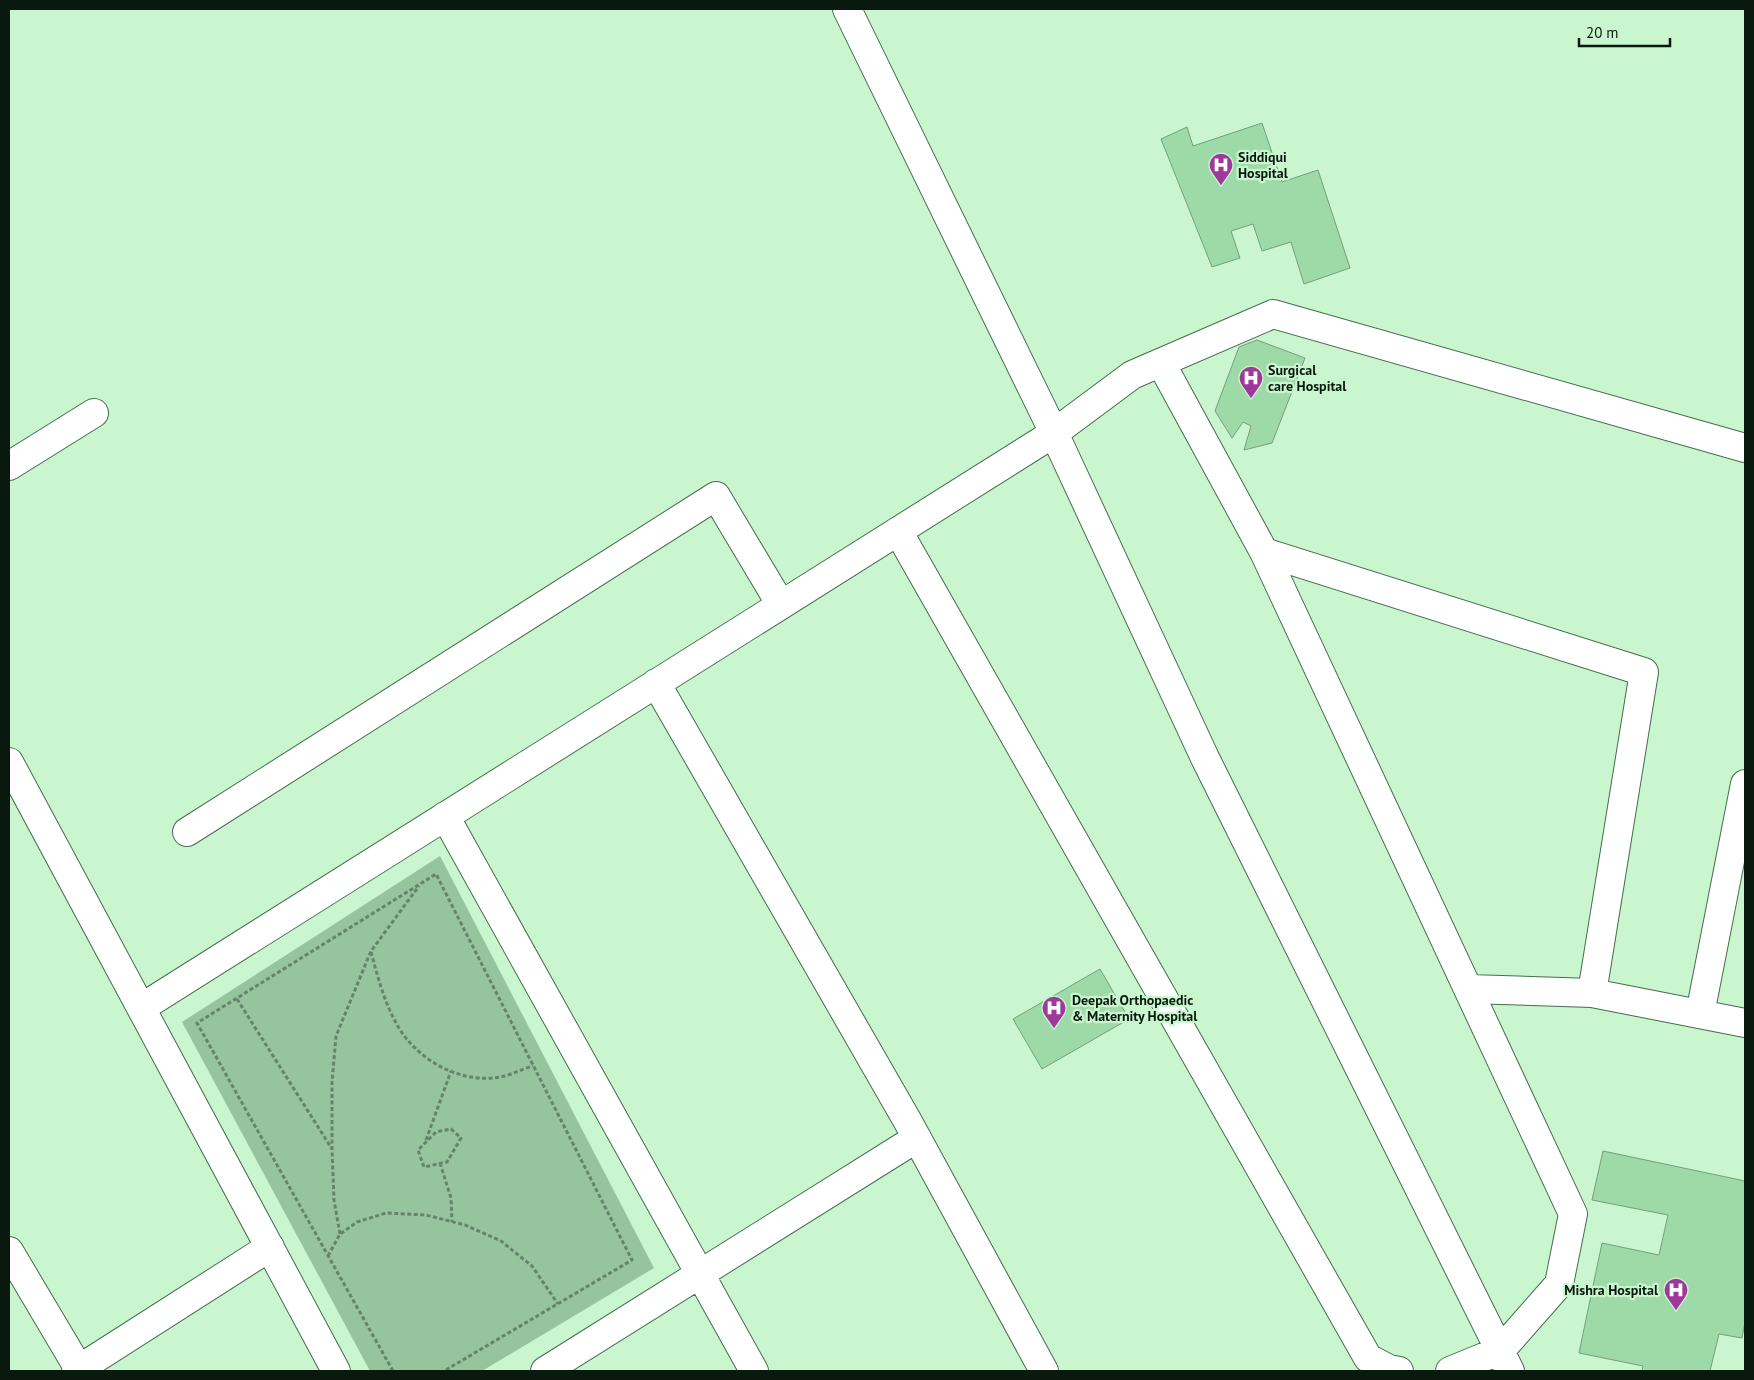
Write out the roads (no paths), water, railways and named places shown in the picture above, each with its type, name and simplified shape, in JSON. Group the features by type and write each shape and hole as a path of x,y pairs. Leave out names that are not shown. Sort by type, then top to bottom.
{"street":[{"path":"847,9 1054,433 1205,758 1505,1361 1519,1371"},
{"path":"141,1008 1054,433 1132,375 1273,314 1745,448"},
{"path":"1161,363 1264,552 1573,1214 1559,1284 1505,1361 1450,1371"},
{"path":"9,466 94,413"},
{"path":"187,832 716,496 781,605"},
{"path":"898,531 1368,1358 1389,1369 1399,1371"},
{"path":"1264,552 1644,672 1592,993"},
{"path":"656,684 917,1138 1044,1371"},
{"path":"9,762 336,1371"},
{"path":"1700,1014 1745,784"},
{"path":"445,816 754,1371"},
{"path":"1469,989 1592,993 1745,1023"},
{"path":"545,1371 917,1138"},
{"path":"9,1251 77,1370 270,1247"}],"place":[{"name":"Siddiqui Hospital","path":"1221,186"},
{"name":"Surgical care Hospital","path":"1251,399"},
{"name":"Deepak Orthopaedic & Maternity Hospital","path":"1054,1029"},
{"name":"Mishra Hospital","path":"1676,1311"}]}
